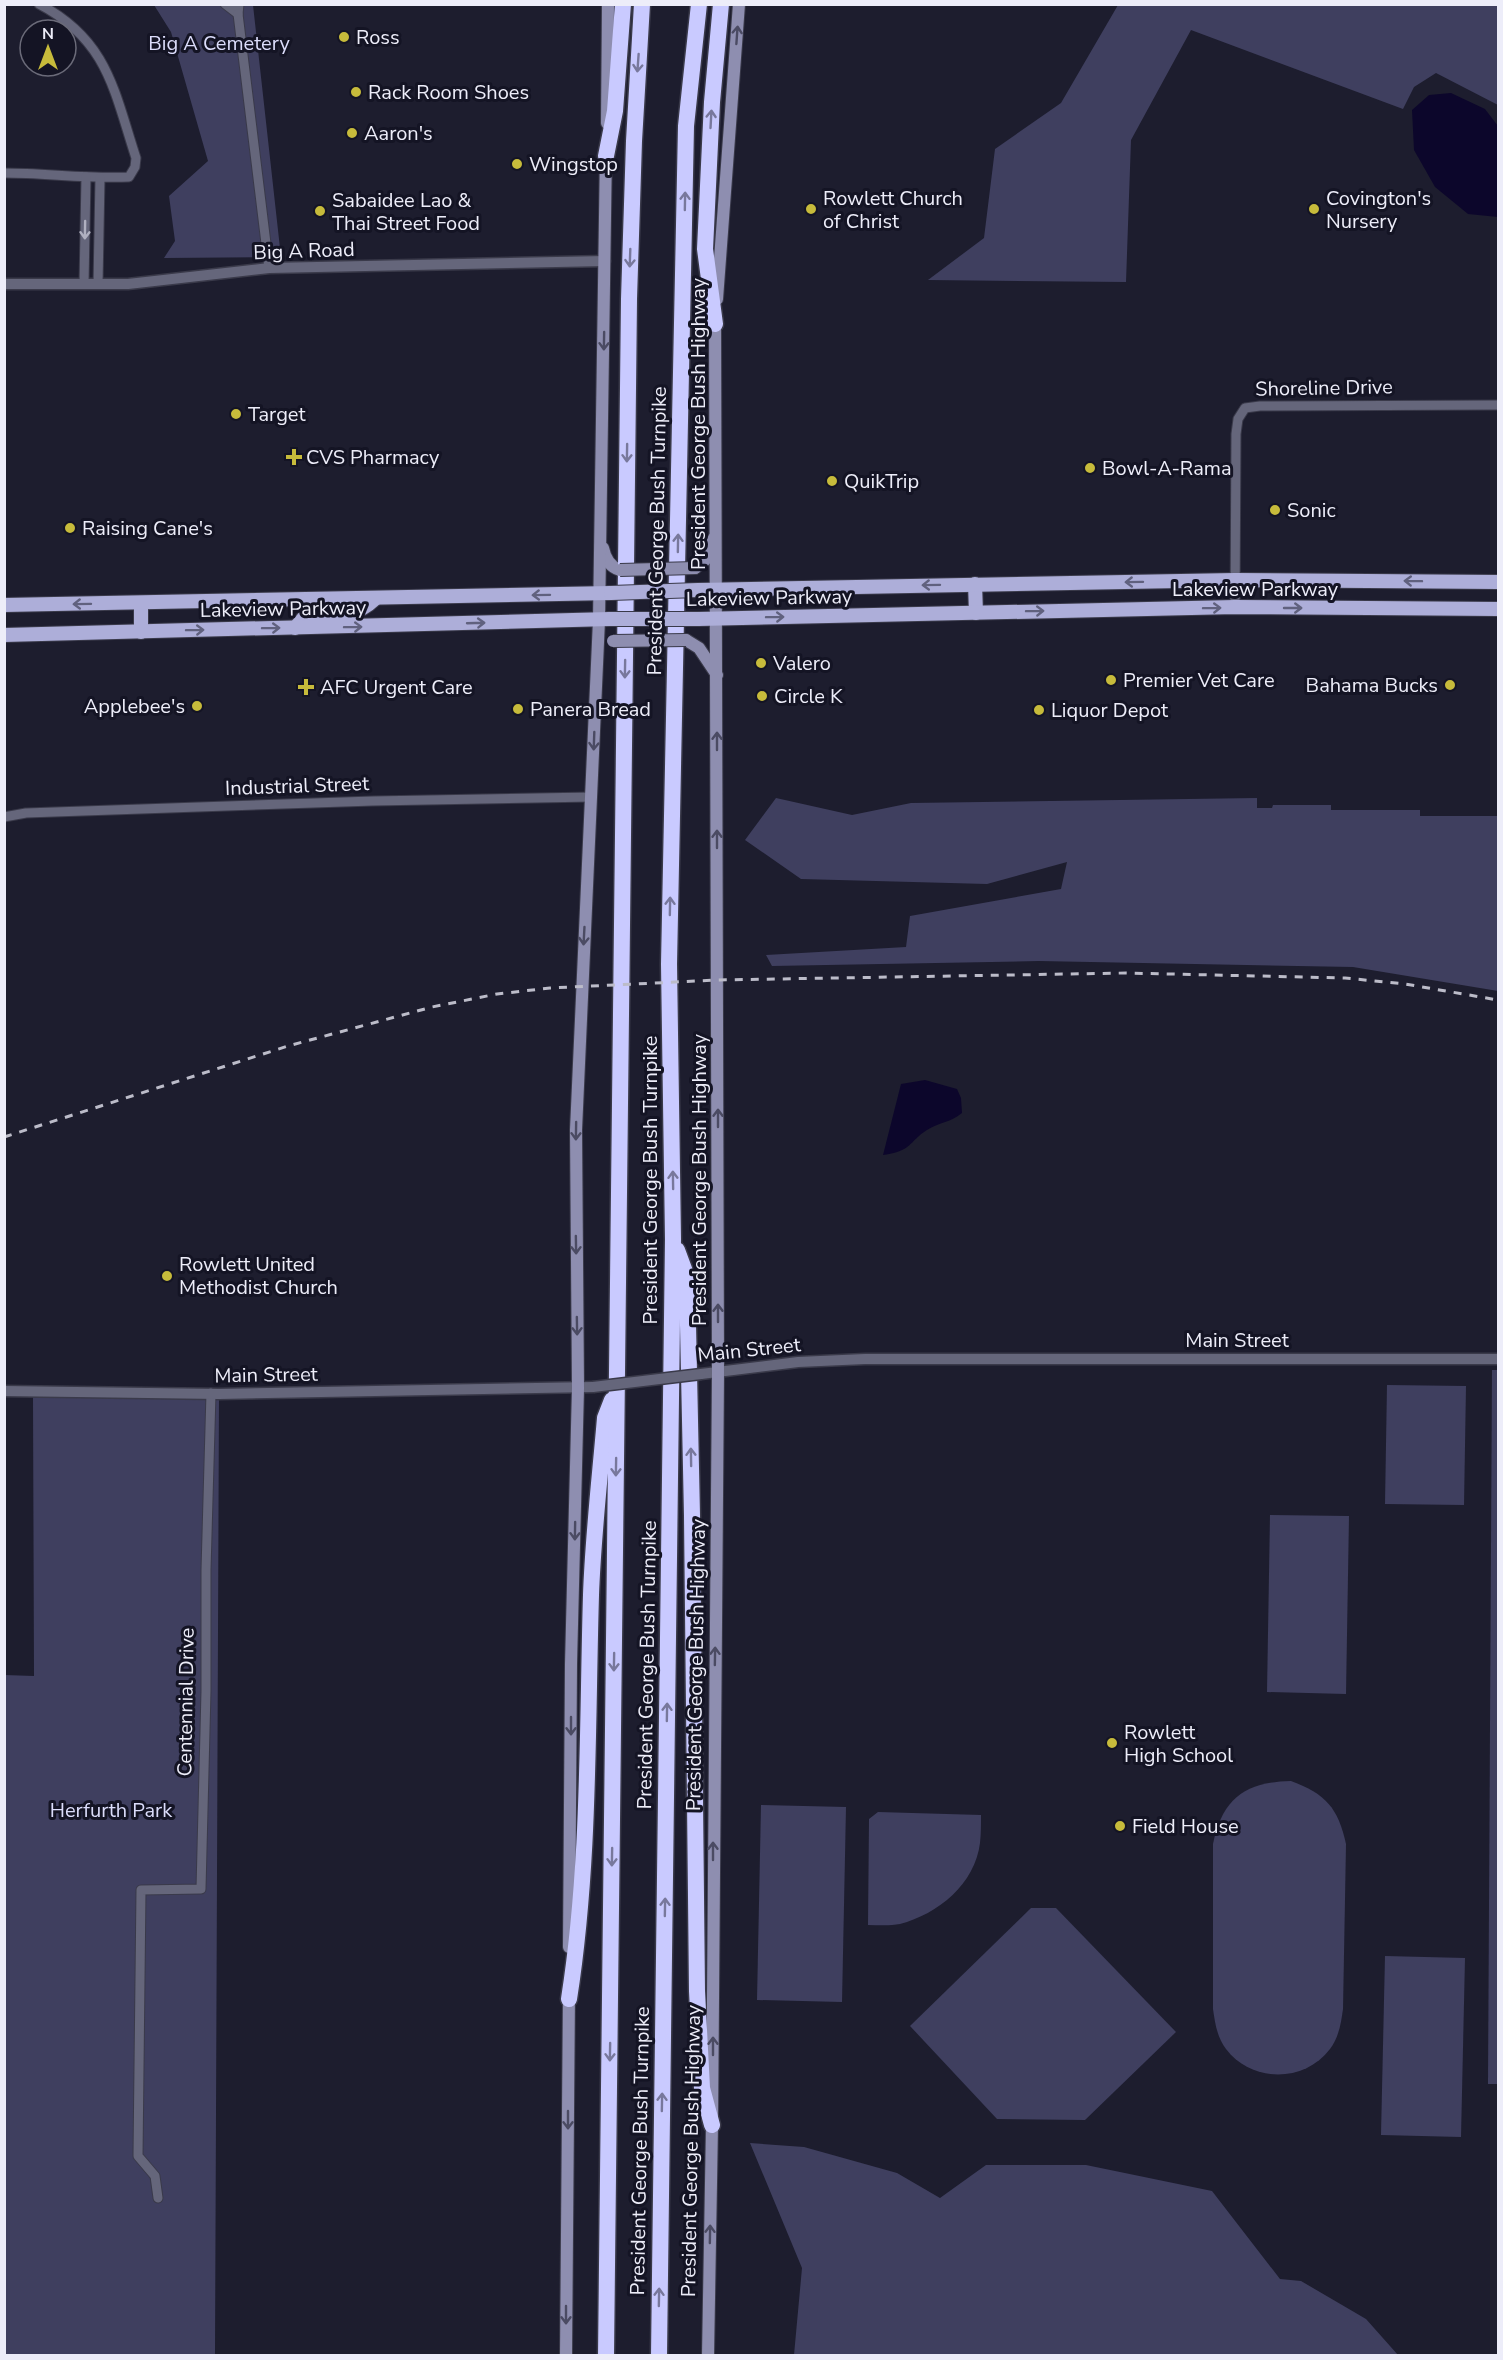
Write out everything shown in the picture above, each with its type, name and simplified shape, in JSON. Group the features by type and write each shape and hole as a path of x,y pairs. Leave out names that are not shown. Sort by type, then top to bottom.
{"highway":[{"path":"606,156 615,111 623,4"},
{"name":"President George Bush Turnpike","path":"606,2355 629,299 642,4"},
{"name":"President George Bush Turnpike","path":"659,2355 674,1239 669,964 686,126 699,4"},
{"path":"715,324 705,249 712,102 721,4"},
{"path":"674,1239 687,1277 692,1504 697,1991 702,2088 712,2125"},
{"path":"569,1999 579,1937 585,1842 593,1568 605,1418 617,1388"}],"main road":[{"path":"566,2355 571,1664 578,1388 576,1130 597,655 605,619 600,526 608,4"},
{"name":"President George Bush Highway","path":"708,2355 718,1372 715,324 739,4"},
{"path":"600,526 605,558 614,568 620,570 695,568 705,560 716,531"},
{"name":"Lakeview Parkway","path":"4,605 375,599 975,584 1235,580 1498,582"},
{"path":"975,584 976,613"},
{"path":"295,628 307,614 353,614 364,609 375,599"},
{"path":"141,603 141,632"},
{"name":"Lakeview Parkway","path":"4,635 605,619 1235,608 1498,609"},
{"path":"597,655 604,645 613,641 686,640 699,648 717,675"}],"street":[{"path":"4,173 100,178 129,177 135,167 136,158 111,84 94,48 64,19 39,4"},
{"path":"225,4 239,9 269,268"},
{"path":"84,284 86,177"},
{"path":"98,284 100,178"},
{"name":"Big A Road","path":"4,284 128,284 269,268 605,261"},
{"name":"Shoreline Drive","path":"1235,608 1236,434 1238,419 1245,408 1260,406 1498,405"},
{"name":"Industrial Street","path":"4,817 26,813 160,808 592,797"},
{"name":"Main Street","path":"4,1391 211,1393 578,1388 798,1362 912,1358 1498,1359"},
{"name":"Centennial Drive","path":"158,2198 155,2176 138,2156 141,1890 201,1888 211,1393"}],"green space":[{"name":"Big A Cemetery","path":"154,5 253,5 281,257 164,258 175,241 169,196 208,161 171,32"},
{"path":"1118,5 1498,5 1498,105 1436,73 1414,87 1403,109 1191,30 1131,140 1126,282 928,280 984,238 995,149 1061,103"},
{"path":"776,798 852,815 911,803 1257,798 1257,808 1272,808 1273,805 1331,805 1331,810 1420,810 1420,816 1498,816 1498,991 1353,967 1039,961 772,966 766,955 906,947 910,916 1061,889 1067,862 987,884 801,879 745,840"},
{"path":"1492,1370 1498,1370 1498,2084 1488,2084"},
{"path":"1387,1385 1466,1386 1464,1505 1385,1504"},
{"name":"Herfurth Park","path":"219,1394 215,2355 5,2356 4,1675 34,1676 33,1397"},
{"path":"1270,1515 1349,1516 1346,1694 1267,1692"},
{"path":"1291,1781 1313,1791 1329,1804 1339,1821 1346,1844 1343,2009 1336,2040 1319,2060 1293,2073 1263,2073 1237,2060 1220,2040 1217,2030 1213,2009 1213,1844 1223,1815 1238,1796 1261,1785"},
{"path":"761,1805 846,1807 842,2002 757,2000"},
{"path":"878,1812 981,1815 977,1858 963,1884 941,1905 900,1924 868,1925 869,1819"},
{"path":"1031,1908 1056,1908 1176,2032 1085,2120 997,2119 910,2026"},
{"path":"1385,1956 1465,1958 1461,2137 1381,2135"},
{"path":"750,2143 804,2147 897,2173 940,2198 986,2165 1086,2165 1212,2191 1280,2279 1301,2281 1366,2319 1398,2355 794,2355 802,2268"}],"shaded area":[{"path":"1451,93 1485,109 1498,126 1498,217 1468,214 1435,187 1414,150 1412,110 1429,95"},
{"path":"925,1080 957,1089 961,1098 962,1113 927,1130 900,1151 883,1155 901,1084"}],"railway":[{"path":"4,1137 288,1046 432,1007 497,994 550,988 718,980 1126,973 1345,978 1405,984 1498,1000"}],"place":[{"name":"Ross","path":"344,37"},
{"name":"Rack Room Shoes","path":"356,92"},
{"name":"Aaron's","path":"352,133"},
{"name":"Wingstop","path":"517,164"},
{"name":"Rowlett Church of Christ","path":"811,209"},
{"name":"Covington's Nursery","path":"1314,209"},
{"name":"Sabaidee Lao & Thai Street Food","path":"320,211"},
{"name":"Target","path":"236,414"},
{"name":"CVS Pharmacy","path":"294,457"},
{"name":"Bowl-A-Rama","path":"1090,468"},
{"name":"QuikTrip","path":"832,481"},
{"name":"Sonic","path":"1275,510"},
{"name":"Raising Cane's","path":"70,528"},
{"name":"Valero","path":"761,663"},
{"name":"Premier Vet Care","path":"1111,680"},
{"name":"Bahama Bucks","path":"1450,685"},
{"name":"AFC Urgent Care","path":"306,687"},
{"name":"Circle K","path":"762,696"},
{"name":"Applebee's","path":"197,706"},
{"name":"Panera Bread","path":"518,709"},
{"name":"Liquor Depot","path":"1039,710"},
{"name":"Rowlett United Methodist Church","path":"167,1276"},
{"name":"Rowlett High School","path":"1112,1743"},
{"name":"Field House","path":"1120,1826"}]}
